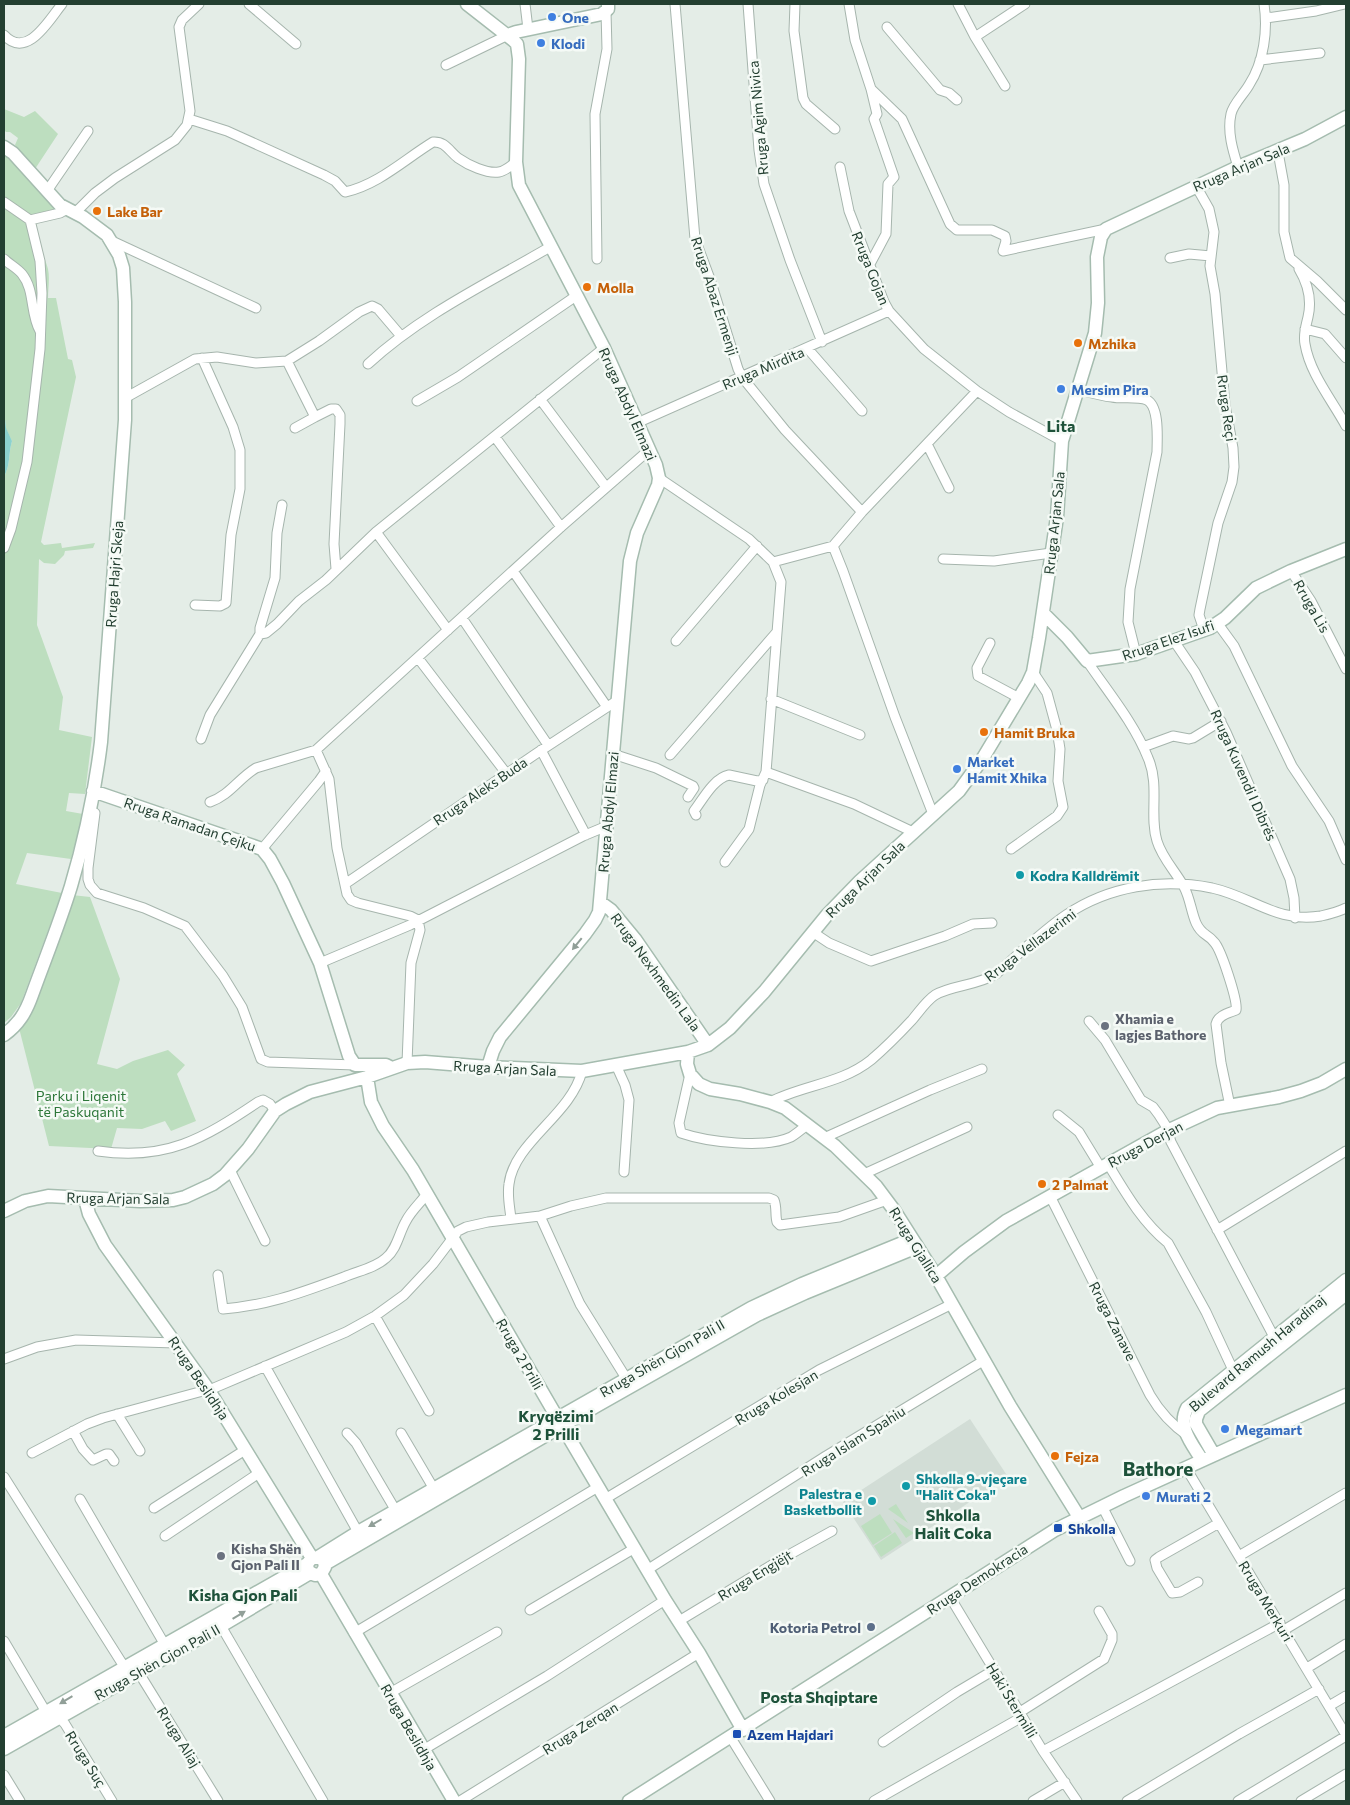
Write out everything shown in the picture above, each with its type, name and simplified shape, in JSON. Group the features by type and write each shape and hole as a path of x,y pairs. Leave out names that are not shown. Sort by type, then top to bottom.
{"street":[{"path":"4,35 15,43 30,40 36,36 62,4"},
{"path":"30,220 67,212 115,178 175,140 184,129 189,119 190,111 179,27 182,20 199,4"},
{"path":"249,4 296,44"},
{"name":"Rruga Abdyl Elmazi","path":"467,4 517,44 516,162 519,185 604,348 656,465 659,478 658,485 637,533 630,561 612,704 613,754 600,902 595,920 500,1037 488,1068"},
{"path":"525,4 528,29"},
{"name":"Rruga Abaz Ermenji","path":"675,4 691,212 695,239 742,377 785,430 862,512"},
{"name":"Rruga Agim Nivica","path":"748,4 759,150 764,184 790,260 822,342"},
{"path":"795,4 794,31 803,98 806,104 835,129"},
{"path":"849,4 855,40 877,114 874,119 894,177 888,184 886,234 870,264"},
{"path":"958,4 975,37 1005,86"},
{"path":"975,37 1025,4"},
{"path":"1238,167 1230,134 1229,121 1231,111 1252,81 1260,60 1266,32 1264,4"},
{"path":"1266,18 1316,11 1345,4"},
{"path":"446,65 508,35 602,14 607,8"},
{"path":"597,260 595,114 607,50 607,8"},
{"path":"887,27 940,90 949,92 957,100"},
{"path":"1260,60 1320,53"},
{"path":"871,89 902,118 950,224 957,230 992,230 1005,236 1006,241 1003,251 1106,228"},
{"name":"Rruga Arjan Sala","path":"4,1211 40,1197 61,1196 140,1201 185,1198 213,1184 230,1170 248,1149 275,1111 286,1104 310,1092 367,1077 407,1063 425,1062 488,1068 582,1071 688,1052 708,1045 730,1028 827,915 860,881 959,791 1019,698 1033,672 1058,503 1062,441 1095,333 1098,303 1096,257 1101,237 1106,228 1238,167 1305,140 1346,117"},
{"path":"189,119 228,132 324,175 335,181 345,192 362,188 433,142 444,144 457,157 493,172 500,172 516,162"},
{"path":"47,191 88,131"},
{"name":"Rruga Hajri Skeja","path":"4,147 13,153 67,212 107,235 119,255 124,284 125,398 96,791 71,887 26,1011 19,1022 4,1035"},
{"path":"1278,152 1284,184 1283,218 1290,258 1317,280 1346,310"},
{"name":"Rruga Gojan","path":"840,167 849,211 889,311 924,349 977,391 1009,412 1062,441"},
{"name":"Rruga Reçi","path":"1196,186 1209,209 1214,232 1210,266 1215,294 1225,405 1233,448 1234,468 1232,482 1218,523 1200,609 1199,615 1204,630"},
{"path":"4,202 30,220 40,261 42,333 27,462 11,529 4,548"},
{"path":"112,242 256,308"},
{"path":"368,364 401,336 430,317 550,247"},
{"path":"1170,258 1190,254 1211,256"},
{"path":"4,259 22,274 28,286 36,324 42,333"},
{"path":"1297,264 1305,279 1310,299 1304,343 1308,357 1346,426"},
{"path":"417,401 458,378 576,296"},
{"path":"125,398 186,364 202,358 217,357 256,363 287,361 372,306 378,309 401,336"},
{"name":"Rruga Mirdita","path":"637,423 808,349 889,311"},
{"path":"1305,329 1325,334 1346,358"},
{"path":"260,634 266,633 277,624 299,601 326,580 376,532 604,348"},
{"path":"808,349 862,411"},
{"path":"195,606 220,606 226,603 231,535 238,499 240,470 238,442 202,358"},
{"path":"287,361 315,417"},
{"path":"1077,389 1111,397 1141,398 1152,404 1155,410 1158,435 1157,452 1135,559 1128,608 1128,622 1136,654"},
{"path":"773,562 832,546 977,391"},
{"path":"540,399 606,488"},
{"path":"295,428 331,409 338,410 340,415 334,544 336,569"},
{"path":"495,437 561,527"},
{"path":"926,444 949,488"},
{"path":"210,802 221,798 231,791 243,777 256,768 316,750 561,527 649,450"},
{"path":"659,478 757,546 773,562 781,582 765,776 749,829 725,862"},
{"path":"201,739 210,715 260,634 260,628 275,578 276,534 282,505"},
{"path":"376,532 448,630"},
{"path":"676,641 757,546"},
{"path":"832,546 933,814"},
{"name":"Rruga Elez Isufi","path":"1087,661 1136,654 1218,624 1256,588 1291,571 1346,549"},
{"path":"943,559 994,561 1051,553"},
{"path":"513,571 612,704"},
{"name":"Rruga Lis","path":"1291,571 1311,601 1346,669"},
{"path":"1043,613 1087,661 1143,747 1149,760 1153,776 1157,842 1187,894 1202,933 1215,942 1219,949 1237,1005 1236,1010 1221,1017 1217,1020 1216,1024 1221,1063 1230,1106"},
{"path":"462,618 545,747 586,835"},
{"path":"1218,624 1234,646 1292,766 1329,821 1346,860"},
{"path":"670,755 776,632"},
{"name":"Rruga Kuvendi I Dibrës","path":"1174,641 1195,672 1221,721 1290,880 1294,898 1295,918"},
{"path":"990,643 977,668 978,676 1019,698"},
{"path":"418,658 506,774"},
{"path":"1011,849 1057,816 1064,802 1058,781 1060,749 1057,730 1047,693 1033,672"},
{"path":"771,699 860,735"},
{"name":"Rruga Aleks Buda","path":"345,884 545,747 612,704"},
{"path":"1143,747 1173,736 1193,738 1221,721"},
{"path":"316,750 329,779 334,830 347,894 351,900 358,903 410,916 418,920"},
{"path":"613,754 656,768 693,786 694,788 688,797"},
{"path":"262,849 326,770"},
{"path":"696,815 694,811 710,789 724,776 729,775 757,782 765,776"},
{"path":"765,776 854,804 913,832"},
{"path":"96,791 89,852 88,878 90,885 97,893 144,908 185,926 223,976 242,1006 261,1059 268,1062 386,1065 392,1068"},
{"name":"Rruga Ramadan Çejku","path":"96,791 262,849 270,859 320,963 349,1056 355,1065"},
{"path":"320,963 418,920 607,826"},
{"name":"Rruga Vellazerimi","path":"770,1102 782,1096 830,1082 857,1069 871,1060 935,996 991,978 1050,927 1080,907 1121,889 1135,886 1182,884 1213,888 1282,915 1295,918 1324,915 1346,908"},
{"name":"Rruga Nexhmedin Lala","path":"600,902 612,910 635,939 708,1045"},
{"path":"407,1063 411,963 420,930 418,920"},
{"path":"814,932 829,943 871,961 945,936 972,924 992,923"},
{"path":"1089,1021 1105,1040 1141,1100 1153,1107 1166,1126 1171,1142 1276,1342"},
{"path":"688,1052 687,1064 690,1074 679,1123 681,1133 728,1142 748,1143 784,1139 807,1125"},
{"path":"616,1066 625,1085 629,1100 624,1172"},
{"path":"824,1138 930,1090 982,1069"},
{"name":"Rruga Derjan","path":"936,1276 999,1226 1167,1131 1204,1113 1300,1091 1322,1083 1346,1069"},
{"path":"511,1219 509,1184 515,1165 530,1142 559,1112 575,1089 582,1071"},
{"name":"Rruga Gjallica","path":"690,1074 699,1084 710,1089 740,1094 785,1108 824,1138 864,1174 887,1200 936,1276 983,1361 1079,1517"},
{"name":"Rruga 2 Prilli","path":"367,1077 375,1112 427,1194 560,1423 665,1600 699,1653 743,1730"},
{"path":"98,1152 128,1155 172,1149 222,1127 263,1100 270,1104 275,1111"},
{"path":"1058,1115 1079,1132 1146,1221 1168,1243 1206,1312 1233,1370"},
{"path":"864,1174 967,1127"},
{"path":"1217,1230 1346,1151"},
{"path":"230,1170 265,1241"},
{"path":"218,1275 223,1309 251,1307 286,1299 363,1270 386,1258 392,1251 406,1221 427,1194"},
{"name":"Rruga Zanave","path":"1050,1196 1150,1395 1173,1426 1193,1433"},
{"path":"32,1453 87,1424 116,1414 208,1389 315,1346 375,1316 391,1306 420,1279 458,1231 466,1227 488,1222 540,1216 570,1206 606,1198 769,1198 774,1200 777,1222 780,1224 839,1217 887,1200"},
{"name":"Rruga Beslidhja","path":"85,1199 105,1245 208,1389 315,1565 422,1750 454,1801"},
{"path":"540,1216 580,1304 626,1378"},
{"name":"Rruga Shën Gjon Pali II","path":"4,1736 165,1645 315,1565 560,1423 626,1378 705,1333 774,1296 915,1243"},
{"name":"Rruga Shën Gjon Pali II","path":"4,1749 221,1626 315,1565 358,1532 434,1489 560,1423 757,1315 915,1243"},
{"name":"Bulevard Ramush Haradinaj","path":"1202,1460 1193,1433 1196,1419 1201,1409 1346,1280"},
{"name":"Bulevard Ramush Haradinaj","path":"1214,1455 1183,1424 1187,1408 1233,1370 1346,1294"},
{"name":"Rruga Kolesjan","path":"605,1499 819,1370 952,1304"},
{"path":"375,1316 429,1411"},
{"path":"4,1359 37,1347 76,1340 176,1343"},
{"name":"Rruga Islam Spahiu","path":"647,1570 818,1461 983,1361"},
{"path":"265,1366 358,1532"},
{"name":"Rruga Demokracia","path":"629,1801 743,1730 1034,1542 1102,1506 1346,1395"},
{"path":"116,1414 140,1451"},
{"path":"73,1431 83,1449 93,1460 109,1454 114,1461"},
{"path":"347,1433 356,1443 396,1511"},
{"path":"401,1433 434,1489"},
{"path":"154,1508 245,1450"},
{"name":"Rruga Merkuri","path":"1186,1468 1345,1731"},
{"path":"166,1536 259,1473"},
{"path":"4,1477 125,1668"},
{"path":"354,1633 598,1487"},
{"path":"1239,1556 1346,1493"},
{"path":"80,1499 165,1645"},
{"path":"1102,1506 1130,1561"},
{"path":"1198,1582 1180,1592 1172,1593 1157,1568 1155,1560 1219,1523"},
{"name":"Rruga Engjëjt","path":"679,1621 832,1531"},
{"path":"530,1610 635,1548"},
{"path":"1043,1751 1346,1592"},
{"name":"Haki Stermilli","path":"950,1596 1043,1751 1078,1801"},
{"path":"422,1750 547,1676 665,1600"},
{"path":"874,1801 1021,1714 1104,1660 1112,1640 1112,1634 1099,1612"},
{"path":"221,1626 323,1801"},
{"path":"390,1693 497,1632"},
{"path":"4,1644 46,1712 59,1717"},
{"path":"1307,1668 1346,1644"},
{"name":"Rruga Zerqan","path":"460,1801 699,1653"},
{"path":"883,1742 957,1692 994,1670"},
{"name":"Rruga Aliaj","path":"139,1673 218,1801"},
{"path":"1127,1801 1319,1689"},
{"path":"1329,1706 1346,1696"},
{"name":"Rruga Suç","path":"59,1717 112,1801"},
{"path":"1238,1801 1345,1731"},
{"path":"730,1738 770,1801"},
{"path":"1301,1801 1346,1774"},
{"path":"4,1775 20,1801"},
{"path":"1033,1801 1065,1782"}],"shaded area":[{"path":"970,1419 1008,1477 881,1560 843,1502"}],"green space":[{"path":"4,109 24,117 35,111 58,134 35,169 15,145 18,138 4,130"},
{"path":"4,152 63,217 37,222 36,228 36,234 48,269 48,298 56,298 68,359 72,360 76,377 41,542 44,545 61,543 62,548 95,543 93,548 65,551 64,555 55,564 44,563 39,559 37,625 63,697 59,730 92,737 85,794 69,793 66,811 83,814 71,859 27,853 16,884 62,893 21,1003 4,1023 4,477 8,467 12,441 6,429 4,411"},
{"name":"Parku i Liqenit të Paskuqanit","path":"72,895 90,897 120,979 97,1064 117,1069 133,1061 168,1050 185,1065 177,1074 196,1121 171,1131 165,1121 142,1129 117,1128 111,1149 49,1146 20,1032 17,1028"},
{"path":"896,1504 908,1523 888,1509"},
{"path":"880,1514 892,1533 873,1545 861,1526"},
{"path":"893,1519 914,1533 906,1538"},
{"path":"895,1532 902,1543 881,1557 874,1546"}],"water":[{"path":"4,411 6,428 12,441 8,467 4,477"}],"place":[{"name":"One","path":"552,17"},
{"name":"Klodi","path":"541,43"},
{"name":"Lake Bar","path":"97,211"},
{"name":"Molla","path":"587,287"},
{"name":"Mzhika","path":"1078,343"},
{"name":"Mersim Pira","path":"1061,389"},
{"name":"Hamit Bruka","path":"984,732"},
{"name":"Market Hamit Xhika","path":"957,769"},
{"name":"Kodra Kalldrëmit","path":"1020,875"},
{"name":"Xhamia e lagjes Bathore","path":"1105,1026"},
{"name":"2 Palmat","path":"1042,1184"},
{"name":"Megamart","path":"1225,1429"},
{"name":"Fejza","path":"1055,1456"},
{"name":"Shkolla 9-vjeçare \"Halit Coka\"","path":"906,1486"},
{"name":"Murati 2","path":"1146,1496"},
{"name":"Palestra e Basketbollit","path":"872,1501"},
{"name":"Shkolla","path":"1058,1528"},
{"name":"Kisha Shën Gjon Pali II","path":"221,1556"},
{"name":"Kotoria Petrol","path":"871,1627"},
{"name":"Azem Hajdari","path":"737,1734"}],"district":[{"name":"Lita","path":"1061,425"},
{"name":"Kryqëzimi 2 Prilli","path":"556,1424"},
{"name":"Bathore","path":"1158,1468"},
{"name":"Shkolla Halit Coka","path":"953,1523"},
{"name":"Kisha Gjon Pali","path":"243,1594"},
{"name":"Posta Shqiptare","path":"819,1696"}]}
